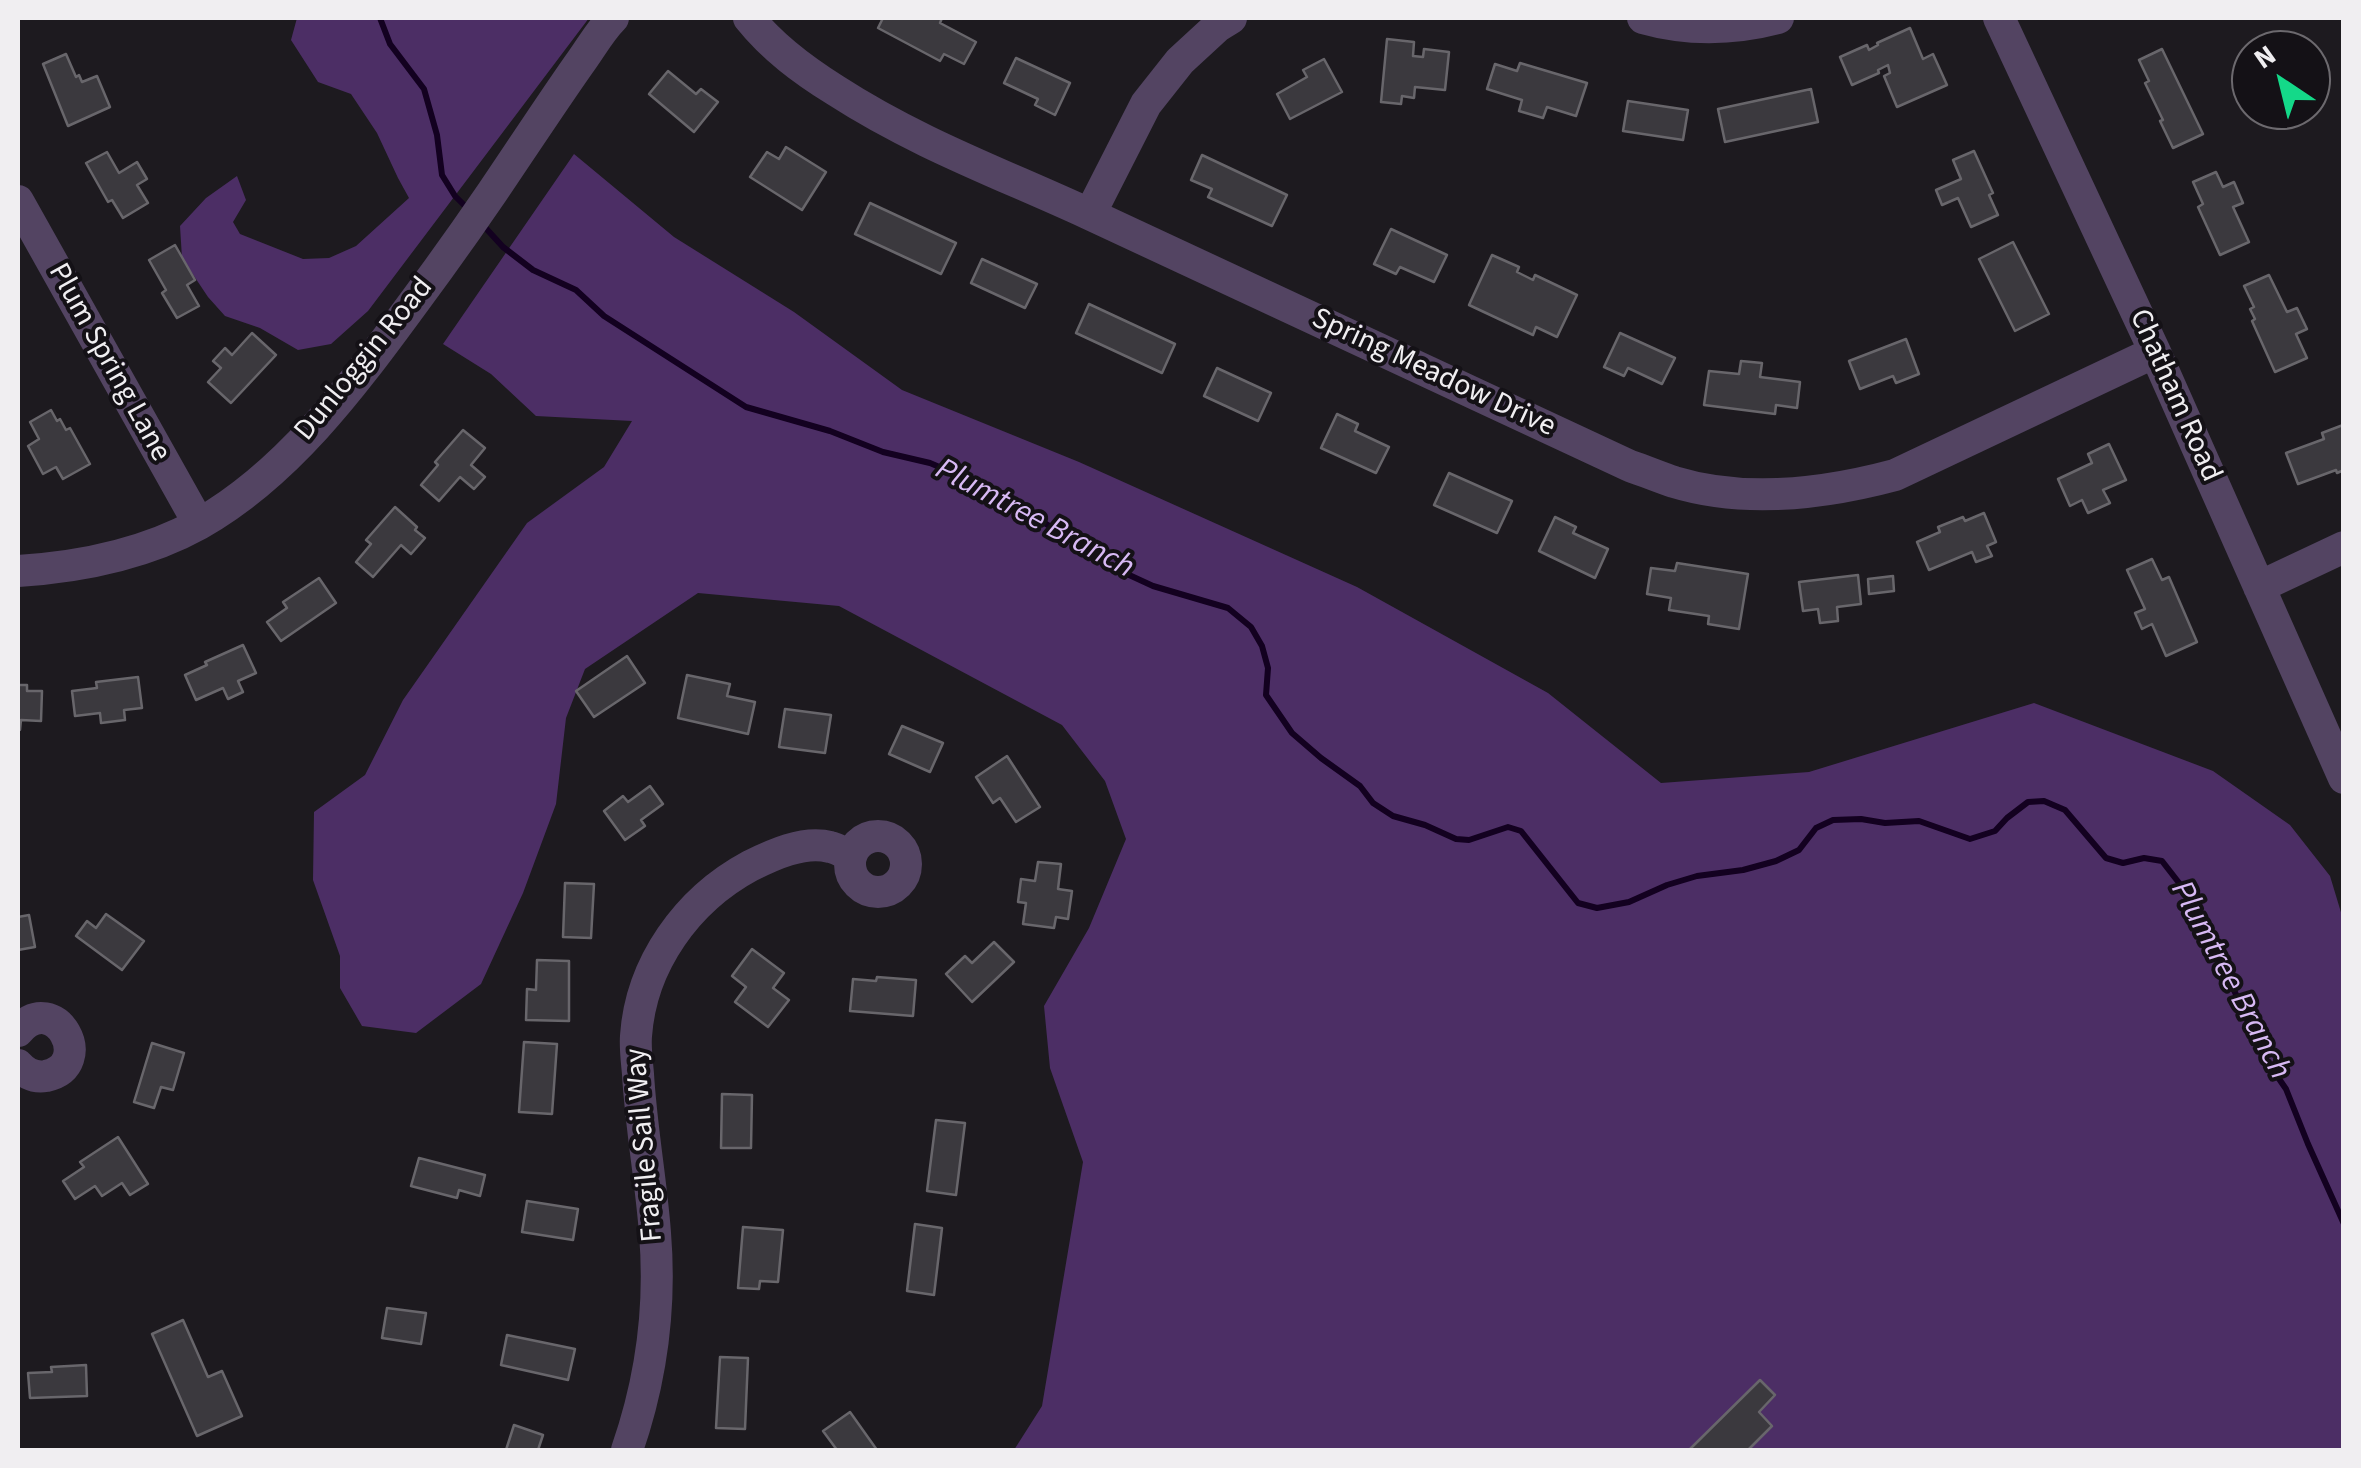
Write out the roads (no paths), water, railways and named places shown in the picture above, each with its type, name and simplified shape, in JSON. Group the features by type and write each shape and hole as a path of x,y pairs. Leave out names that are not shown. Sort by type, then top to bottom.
{"street":[{"name":"Dunloggin Road","path":"18,571 56,569 150,547 199,524 244,493 314,427 368,364 465,233 613,18"},
{"name":"Spring Meadow Drive","path":"749,18 799,67 898,129 1090,214 1630,466 1676,482 1753,494 1854,486 1895,474 2156,352"},
{"path":"1090,214 1146,104 1180,61 1231,18"},
{"path":"1643,18 1704,28 1778,18"},
{"name":"Chatham Road","path":"2000,18 2156,352 2344,778"},
{"name":"Plum Spring Lane","path":"18,202 199,524"},
{"path":"2259,586 2344,547"},
{"name":"Fragile Sail Way","path":"627,1450 650,1365 656,1299 656,1236 636,1037 644,994 660,953 684,920 737,874 768,857 810,846 830,847 850,856"},
{"path":"18,1031 39,1018 52,1020 69,1038 70,1054 52,1075 38,1076 18,1064"}],"waterway":[{"name":"Plumtree Branch","path":"380,18 390,44 424,89 437,135 442,175 470,211"},
{"name":"Plumtree Branch","path":"482,224 503,247 533,270 576,290 604,316 746,407 830,431 883,452 930,463 1020,507 1114,568 1153,586 1228,608 1251,627 1262,646 1268,668 1266,695 1292,733 1360,786 1373,803 1393,816 1456,839 1469,840 1508,827 1521,831 1578,903 1597,908 1629,902 1697,876 1776,861 1799,850 1816,828 1833,820 1919,821 1970,839 1995,831 2028,802 2044,801 2065,810 2106,858 2123,863 2144,858 2162,861 2183,888 2264,1057 2286,1089 2344,1224"}]}
